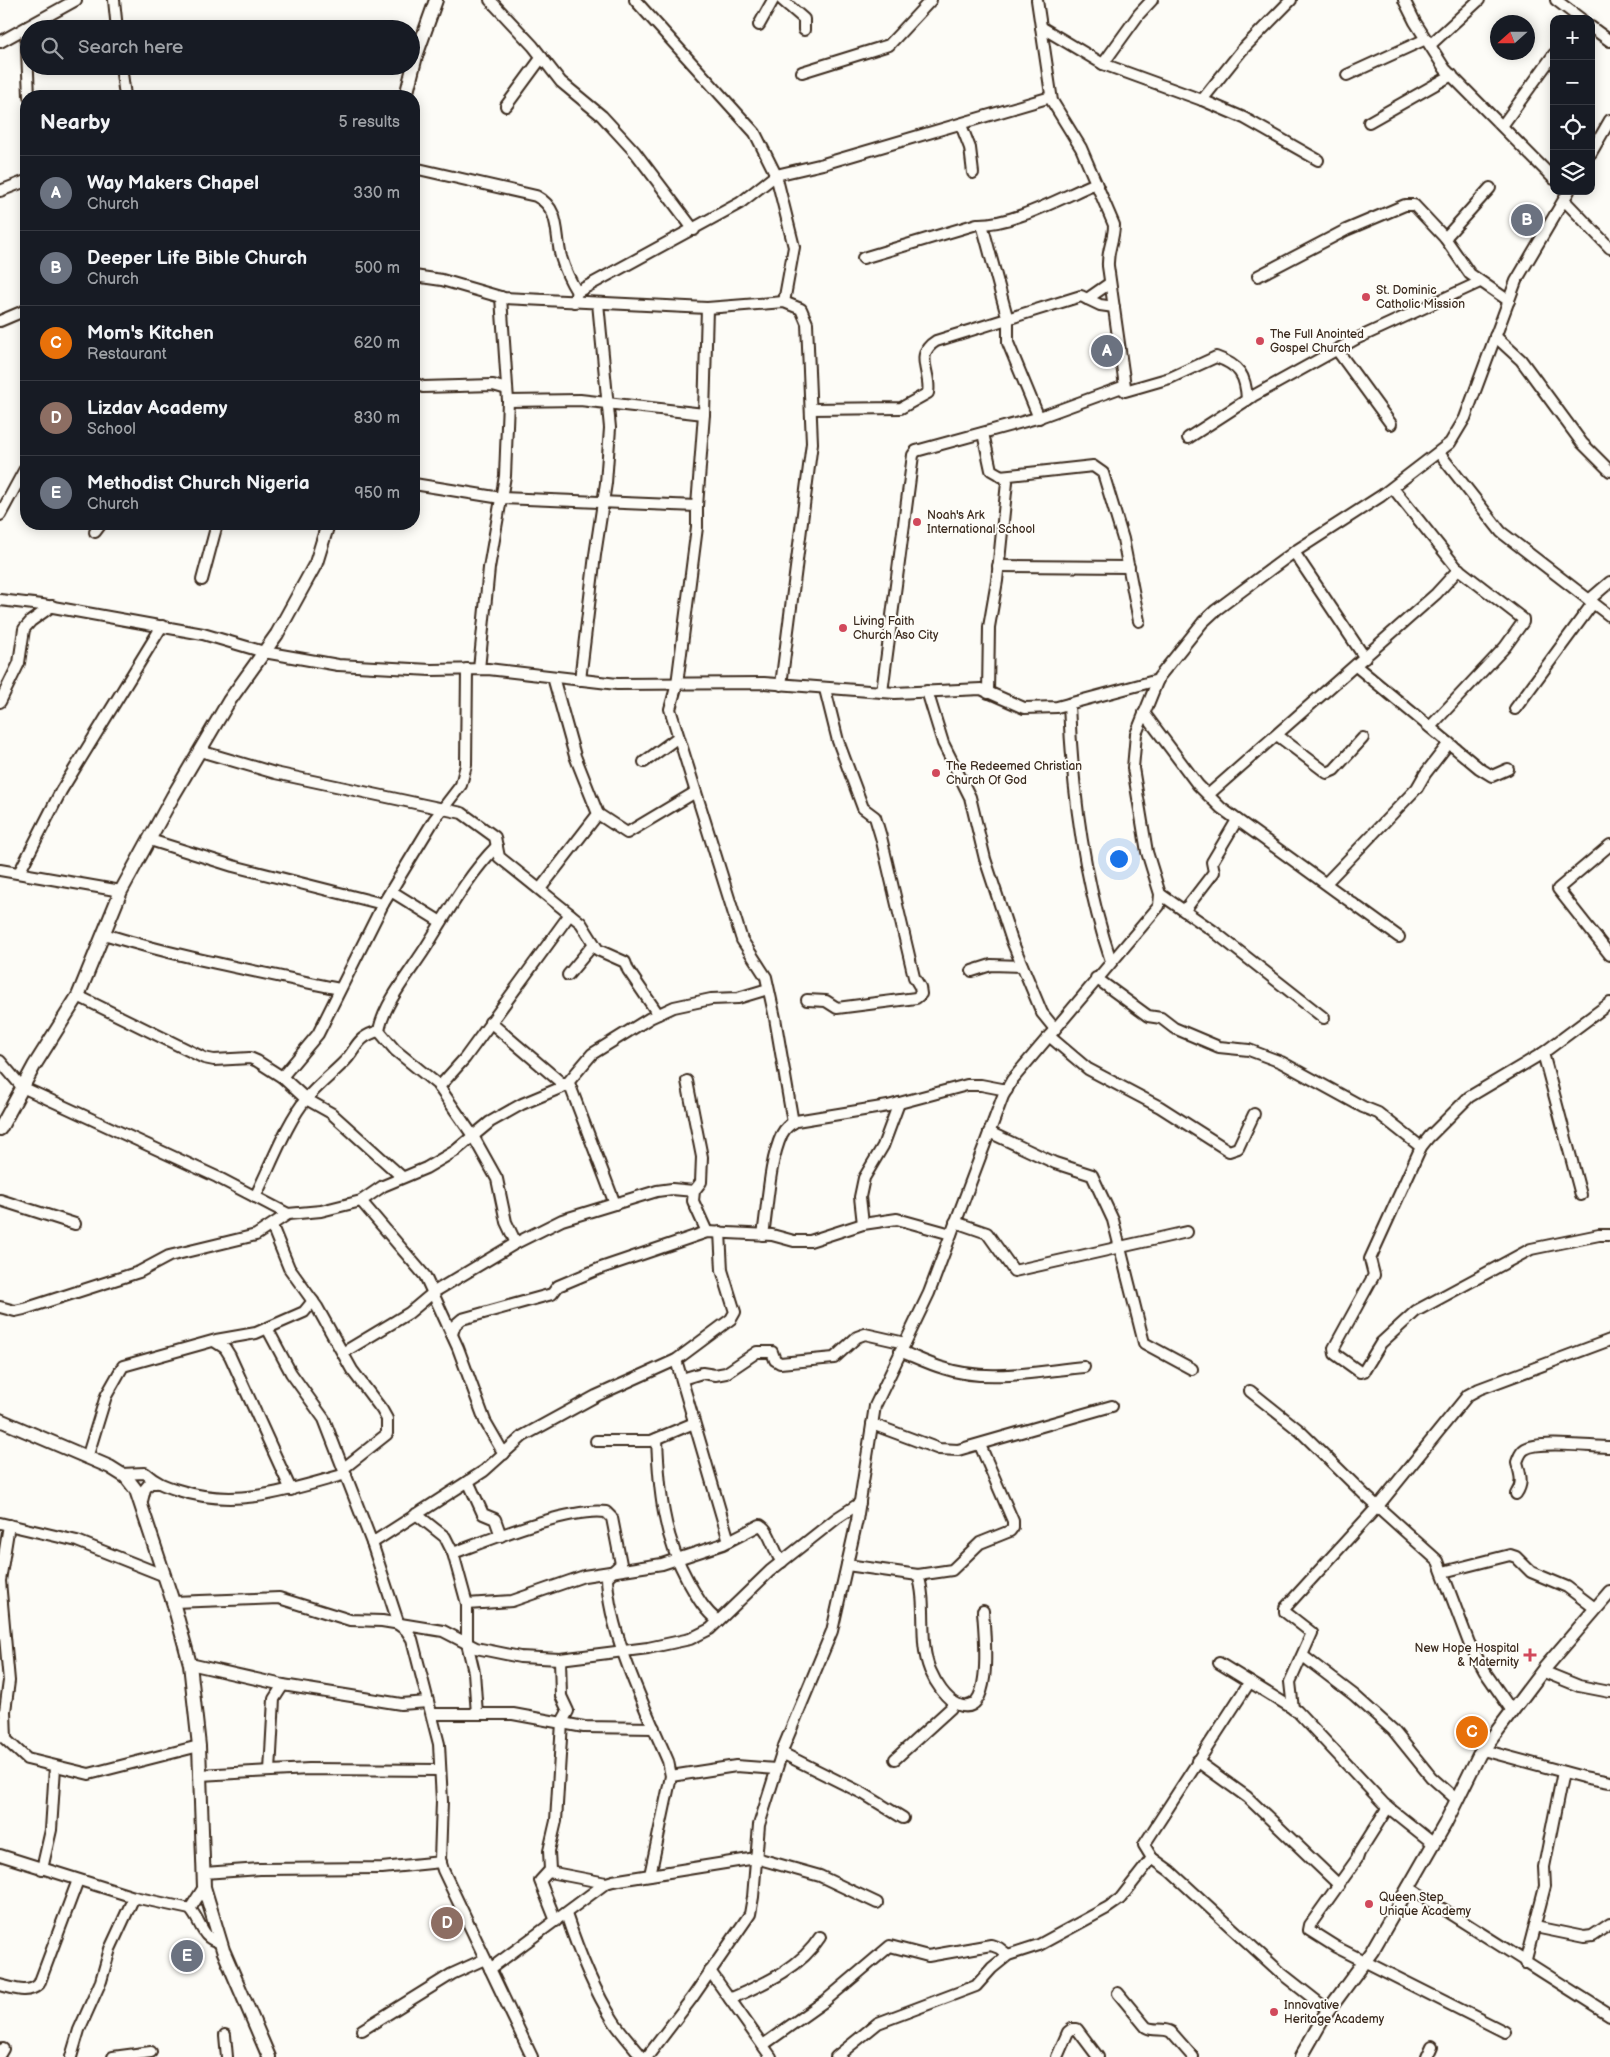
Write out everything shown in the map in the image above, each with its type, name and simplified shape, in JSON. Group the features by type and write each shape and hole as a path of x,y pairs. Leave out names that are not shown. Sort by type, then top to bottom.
{"street":[{"path":"40,20 76,0"},
{"path":"114,0 116,20"},
{"path":"420,45 436,0"},
{"path":"490,0 542,57 561,82 602,116 635,152 694,230"},
{"path":"635,0 754,134 776,175 794,247 784,302"},
{"path":"759,25 773,0"},
{"path":"782,0 804,19 804,30"},
{"path":"802,72 889,45 931,0"},
{"path":"882,692 913,455 916,451 1039,418 1125,386 1107,250 1114,237 1114,225 1081,148 1051,97 1037,0"},
{"path":"1104,64 1139,14 1152,0"},
{"path":"1202,100 1242,50 1291,0"},
{"path":"1404,0 1428,42 1452,76 1550,176"},
{"path":"1348,75 1428,42 1478,0"},
{"path":"1556,0 1576,15"},
{"path":"1041,27 1104,64 1202,100 1244,118 1318,160"},
{"path":"1595,30 1610,40"},
{"path":"0,42 20,31"},
{"path":"506,106 542,57"},
{"path":"1502,126 1550,60"},
{"path":"28,75 29,90"},
{"path":"123,75 124,90"},
{"path":"408,90 411,75"},
{"path":"1369,122 1452,76"},
{"path":"575,297 694,230 740,202 776,175 823,164 961,125 1051,97"},
{"path":"1593,150 1610,120"},
{"path":"961,125 970,148 973,173"},
{"path":"420,169 536,196 543,200 550,207 556,220 560,256 575,297"},
{"path":"0,191 20,183"},
{"path":"863,258 977,224 1022,214 1096,183"},
{"path":"1445,238 1490,188"},
{"path":"647,2057 750,1914 759,1825 782,1753 832,1631 860,1503 875,1406 929,1293 1006,1090 1096,978 1159,906 1160,894 1146,852 1133,768 1136,734 1158,680 1210,616 1294,552 1393,488 1450,443 1465,418 1516,281 1565,195"},
{"path":"1567,195 1610,248"},
{"path":"1258,276 1346,230 1405,205 1414,206 1445,238 1470,274 1508,301"},
{"path":"982,224 1008,320 1008,343 1039,418"},
{"path":"420,277 442,280 501,297 575,297 598,303 707,308 784,302 801,309 807,323 812,443 781,685"},
{"path":"1188,438 1247,400 1337,350 1480,282"},
{"path":"1087,299 1110,284"},
{"path":"811,409 905,407 928,393 924,352 928,346 936,341 1081,296 1100,305 1114,307"},
{"path":"479,669 489,568 505,476 508,401 501,297"},
{"path":"580,680 603,501 610,428 598,303"},
{"path":"707,308 704,414 697,527 677,684 670,709 694,793 742,940 766,977 793,1123"},
{"path":"0,321 20,313"},
{"path":"1495,336 1521,360 1582,443 1610,471"},
{"path":"1337,350 1391,424"},
{"path":"1122,388 1125,391 1170,378 1216,357 1233,363 1246,384 1247,400"},
{"path":"420,386 493,385 507,389"},
{"path":"508,401 608,402 704,414"},
{"path":"983,433 991,470 1005,478 1007,486 989,627 988,693"},
{"path":"1439,452 1501,532 1610,616"},
{"path":"1000,476 1046,469 1092,466 1098,468 1103,473 1123,539 1139,621"},
{"path":"0,515 20,478"},
{"path":"420,485 501,498 697,506"},
{"path":"1393,488 1459,569 1521,617 1523,622 1506,647 1430,727"},
{"path":"202,580 215,530"},
{"path":"0,1129 22,1087 78,996 121,891 229,701 277,634 316,564 326,530"},
{"path":"1294,552 1365,658"},
{"path":"998,566 1128,567"},
{"path":"1208,795 1365,658 1436,594 1459,569"},
{"path":"1515,709 1591,602 1610,582"},
{"path":"0,600 52,606 162,626 202,634 264,652 338,664 431,670 479,669 617,684 781,685 882,692 963,688 981,689 1024,708 1056,707 1158,680"},
{"path":"0,702 19,663 24,629 31,621 52,606"},
{"path":"19,873 61,791 162,626"},
{"path":"1356,666 1492,776 1508,768"},
{"path":"282,1077 318,1034 339,989 391,890 441,809 455,795 461,785 466,765 467,669"},
{"path":"553,676 576,756 598,814 627,833 694,793"},
{"path":"807,1000 826,1001 837,1008 916,998 921,994 920,987 914,977 875,817 863,808 838,741 825,689"},
{"path":"927,691 944,743 970,797 985,859 1022,966 1052,1033 1088,1069 1160,1107 1229,1151 1238,1148 1254,1114"},
{"path":"1069,704 1070,743 1083,838 1101,930 1111,961"},
{"path":"1144,714 1208,795 1221,808 1399,937"},
{"path":"1277,734 1327,773 1334,770 1363,738"},
{"path":"644,762 677,738"},
{"path":"1326,883 1417,788 1424,774 1449,743"},
{"path":"200,751 275,772 462,814 495,837 499,857 585,926 593,945 604,954 617,957 625,962 628,970 658,1014"},
{"path":"455,795 462,814"},
{"path":"540,889 598,814"},
{"path":"1184,911 1214,872 1212,862 1237,820"},
{"path":"150,840 233,866 383,904"},
{"path":"1610,845 1558,888 1610,955"},
{"path":"255,1197 294,1117 306,1099 345,1062 356,1044 370,1033 379,1030 394,997 441,922 482,860 497,846"},
{"path":"0,870 121,891"},
{"path":"391,890 441,922"},
{"path":"1160,894 1324,1018"},
{"path":"439,1087 465,1058 570,914"},
{"path":"104,934 218,965 339,989"},
{"path":"568,974 593,945"},
{"path":"972,971 991,965 1022,966"},
{"path":"1096,978 1148,1016 1161,1018 1174,1028 1219,1047 1249,1050 1281,1062 1363,1108 1378,1113 1421,1148"},
{"path":"0,1061 22,1087 217,1177 288,1214 321,1212 361,1202 383,1186 426,1168 455,1151 490,1122 522,1104 567,1084 592,1054 658,1014 674,1007 711,999 738,998 768,989"},
{"path":"78,996 204,1058 214,1060 250,1058 282,1077 306,1099 331,1113 402,1177"},
{"path":"1610,1003 1543,1053 1469,1097 1421,1148 1370,1259 1374,1275 1334,1348 1336,1356 1360,1372 1366,1369 1381,1343 1416,1311 1462,1284 1531,1249 1551,1244 1568,1243 1599,1235 1610,1235"},
{"path":"490,1022 567,1084 614,1204"},
{"path":"379,1030 395,1050 439,1087 473,1136 497,1179 506,1222 516,1243"},
{"path":"1543,1053 1581,1195"},
{"path":"687,1081 702,1157 701,1182 694,1191 696,1211 707,1232"},
{"path":"763,1235 775,1158 782,1134 793,1123 899,1103 968,1085 981,1085 1006,1090"},
{"path":"863,1224 860,1197 864,1178 883,1146 899,1103"},
{"path":"990,1132 1055,1163 1092,1175 1113,1220 1118,1247 1144,1343 1192,1369"},
{"path":"344,1352 409,1313 434,1292 516,1243 562,1220 657,1191 672,1189 694,1191"},
{"path":"0,1200 74,1224"},
{"path":"361,1202 425,1276 442,1310 486,1422 504,1454"},
{"path":"0,1307 15,1310 24,1309 139,1272 169,1256 256,1234 272,1226 288,1214"},
{"path":"452,1334 455,1325 462,1319 552,1294 558,1286 601,1268 707,1232 763,1235 794,1241 810,1241 863,1224 897,1219 951,1234"},
{"path":"956,1222 987,1233 1014,1271 1187,1232"},
{"path":"141,1505 145,1488 150,1483 156,1483 211,1499 252,1497 291,1490 345,1471 383,1439 388,1428 382,1410 352,1370 344,1352 313,1301 286,1263 272,1226"},
{"path":"372,1543 468,1481 504,1454 523,1436 596,1396 676,1360 731,1320 735,1312 722,1270 720,1232"},
{"path":"87,1458 106,1396 120,1368 126,1364 214,1341 256,1333 304,1312 313,1301"},
{"path":"442,1310 462,1319"},
{"path":"304,1312 320,1314"},
{"path":"266,1328 292,1373 324,1419 372,1543 399,1625 406,1630 412,1639 439,1744 442,1801 441,1862 446,1878 532,2057"},
{"path":"682,1379 702,1373 726,1373 761,1351 772,1352 775,1360 780,1363 834,1358 864,1334 903,1347 944,1369 979,1375 1084,1367"},
{"path":"1293,1709 1291,1686 1312,1633 1285,1612 1285,1608 1378,1506 1468,1395 1610,1340"},
{"path":"214,1341 225,1348 230,1356 291,1490"},
{"path":"676,1360 682,1379 682,1386 729,1541"},
{"path":"1250,1391 1300,1431 1378,1506 1438,1560 1469,1643 1485,1672 1512,1712"},
{"path":"872,1424 939,1449 958,1450 1112,1406"},
{"path":"0,1420 121,1474 136,1490 165,1576 190,1664 200,1775 204,1887 220,1942 269,2057"},
{"path":"596,1441 638,1442 657,1439 694,1423"},
{"path":"657,1439 660,1496 675,1558 700,1604 718,1621"},
{"path":"847,1565 918,1575 952,1570 980,1543 1010,1531 1013,1527 980,1445"},
{"path":"1516,1494 1520,1489 1522,1479 1517,1462 1524,1449 1533,1446 1555,1445 1610,1447"},
{"path":"121,1474 145,1473 156,1483"},
{"path":"468,1481 483,1514 495,1519 501,1536"},
{"path":"173,1602 263,1597 279,1598 350,1620 382,1621 443,1631 489,1651 520,1657 560,1658 624,1651 690,1639 710,1629 782,1562 837,1518 860,1503"},
{"path":"453,1554 501,1536 593,1510 606,1512 612,1518 621,1564 607,1578 609,1598 624,1651 671,1776 650,1875"},
{"path":"416,1514 445,1537 453,1554 468,1604 467,1643 474,1672 477,1714"},
{"path":"165,1576 77,1541 4,1524 0,1581 9,1682 3,1737 27,1759 89,1774 198,1746"},
{"path":"468,1604 512,1601 584,1576 610,1574 662,1564 729,1541 754,1527 763,1526 770,1536 775,1554 782,1562"},
{"path":"1444,1572 1510,1555 1532,1572 1567,1587 1596,1609"},
{"path":"918,1575 930,1669 942,1690 953,1702 969,1706 980,1697 985,1663 983,1611"},
{"path":"1301,2057 1328,2010 1365,1960 1434,1844 1484,1750 1542,1671 1610,1592"},
{"path":"1303,1656 1354,1695 1393,1730 1431,1777 1457,1800"},
{"path":"556,1921 540,1884 549,1872 549,1852 556,1821 562,1722 568,1711 561,1696 560,1658"},
{"path":"190,1664 282,1685 401,1704 428,1702"},
{"path":"1219,1664 1293,1709 1323,1737 1388,1807 1434,1844"},
{"path":"1542,1671 1579,1686 1610,1692"},
{"path":"1249,1683 1145,1840 1144,1845 1152,1858 1170,1871 1281,1973 1328,2010"},
{"path":"270,1771 274,1699 282,1685"},
{"path":"1273,1697 1291,1686"},
{"path":"895,1759 951,1708 953,1702"},
{"path":"432,1714 513,1714 584,1727 654,1728"},
{"path":"1484,1750 1563,1772 1610,1782"},
{"path":"782,1753 864,1794 903,1818"},
{"path":"1197,1761 1247,1796 1339,1885"},
{"path":"42,1869 51,1830 55,1766"},
{"path":"671,1776 736,1766 776,1769"},
{"path":"200,1775 309,1769 440,1770"},
{"path":"1525,1962 1545,1886 1544,1867 1563,1772"},
{"path":"1388,1807 1357,1859 1310,1925 1309,1930 1336,1947 1505,2032"},
{"path":"0,1855 134,1897 190,1909 196,1916 204,1934 212,1941 220,1942"},
{"path":"549,1872 606,1883 756,1858 820,1876 876,1903"},
{"path":"836,2057 878,2024 976,1986 992,1968 1008,1955 1039,1945 1106,1908 1120,1898 1152,1858"},
{"path":"204,1873 260,1869 382,1868 441,1862"},
{"path":"0,1985 27,1991 34,1989 39,1984 78,1880"},
{"path":"490,1969 606,1883"},
{"path":"190,1909 204,1887"},
{"path":"1408,1887 1610,2015"},
{"path":"71,2057 79,2030 101,1981 110,1949 134,1897"},
{"path":"566,1914 580,1956 605,2006 614,2022 642,2057"},
{"path":"1535,1927 1584,1937 1592,1936 1610,1924"},
{"path":"730,1999 777,1977 810,1952 820,1937"},
{"path":"762,2045 825,2001 890,1946 928,1956 991,1944 1008,1955"},
{"path":"362,2030 452,1974 485,1959"},
{"path":"710,1972 771,2057"},
{"path":"1118,1993 1146,2027 1151,2030 1166,2029 1171,2032 1193,2057"},
{"path":"1057,2057 1068,2032 1072,2029 1076,2029 1098,2057"},
{"path":"225,2035 227,2057"},
{"path":"1427,2057 1432,2046"},
{"path":"113,2057 151,2052"}],"place":[{"name":"Deeper Life Bible Church","path":"1527,220"},
{"name":"St. Dominic Catholic Mission","path":"1366,297"},
{"name":"The Full Anointed Gospel Church","path":"1260,341"},
{"name":"Way Makers Chapel","path":"1107,351"},
{"name":"Noah's Ark International School","path":"917,522"},
{"name":"Living Faith Church Aso City","path":"843,628"},
{"name":"The Redeemed Christian Church Of God","path":"936,773"},
{"name":"New Hope Hospital & Maternity","path":"1530,1655"},
{"name":"Mom's Kitchen","path":"1472,1732"},
{"name":"Queen Step Unique Academy","path":"1369,1904"},
{"name":"Lizdav Academy","path":"447,1923"},
{"name":"Methodist Church Nigeria","path":"187,1956"},
{"name":"Innovative Heritage Academy","path":"1274,2012"}]}
